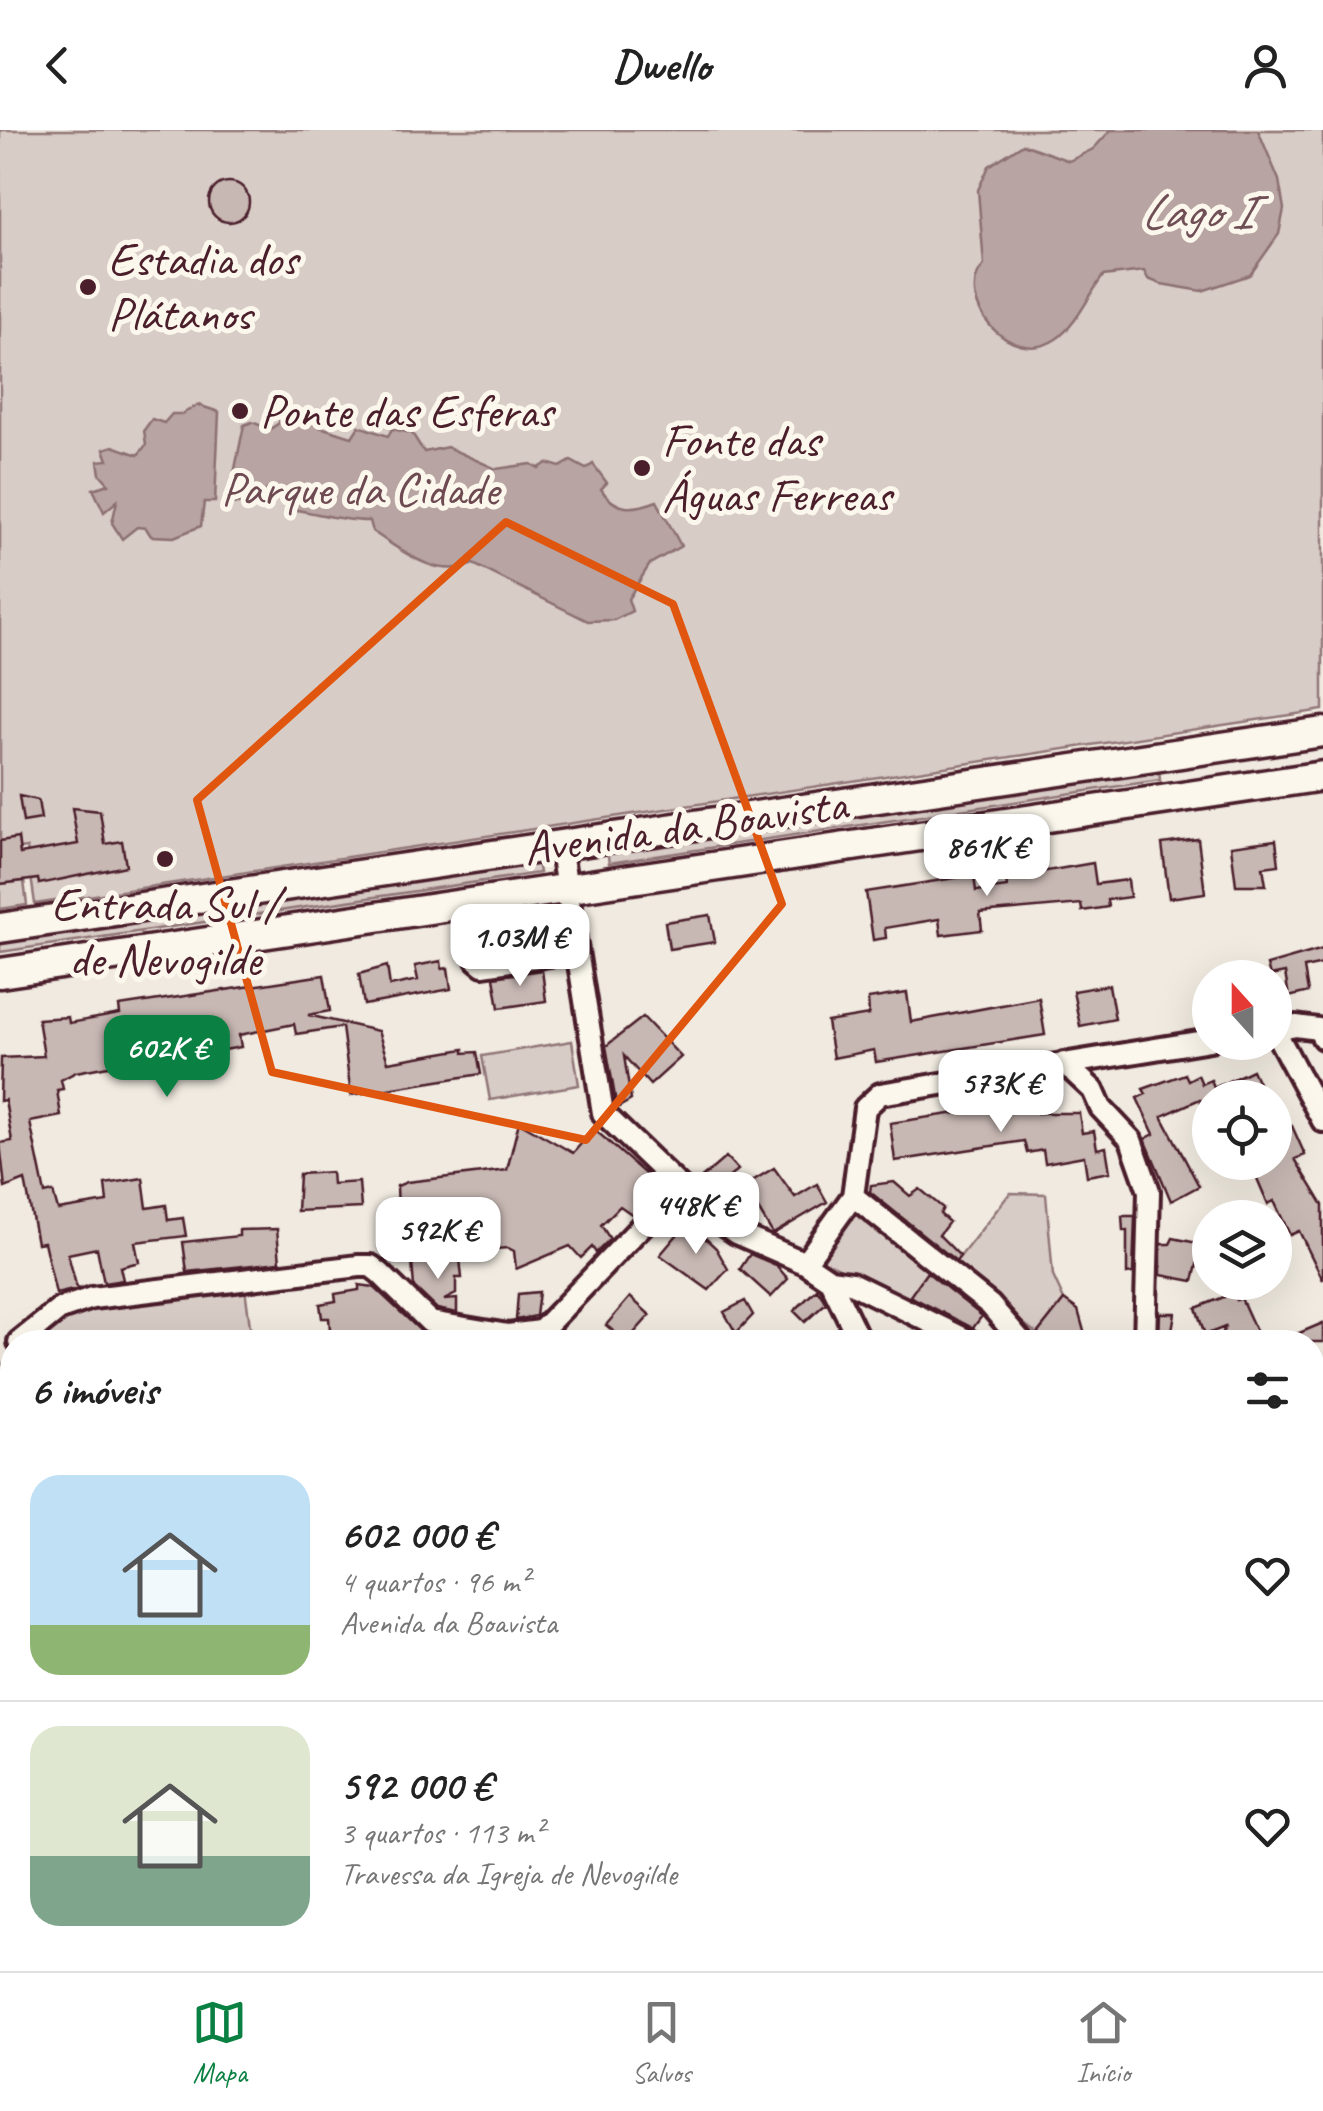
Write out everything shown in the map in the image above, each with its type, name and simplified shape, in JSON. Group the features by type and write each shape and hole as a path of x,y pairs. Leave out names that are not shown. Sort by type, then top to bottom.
{"main road":[{"name":"Avenida da Boavista","path":"0,928 1323,732"},
{"name":"Avenida da Boavista","path":"0,974 1323,776"}],"street":[{"path":"560,845 603,1114 706,1212 736,1233 806,1263 830,1280 851,1283 947,1330"},
{"path":"468,904 479,963 577,951"},
{"path":"1292,1028 1318,1029 1323,1038"},
{"path":"806,1263 853,1196 870,1099 880,1094 1192,1043"},
{"path":"1093,1090 1106,1056"},
{"path":"1291,1060 1321,1113"},
{"path":"1064,1063 1093,1090 1101,1108 1131,1140 1149,1190 1145,1330"},
{"path":"541,1330 679,1187"},
{"path":"853,1196 999,1314 1012,1330"},
{"path":"33,1330 60,1308 92,1298 371,1266 430,1322 475,1330"},
{"path":"830,1280 854,1330"}],"highlighted area":[{"path":"506,522 673,604 782,904 586,1140 272,1072 197,800"}],"green space":[{"name":"Parque da Cidade","path":"0,130 1323,130 1323,710 35,904 27,848 12,850 10,840 0,841"},
{"path":"1323,746 1159,770 1160,780 609,863 607,850"},
{"path":"537,860 539,873 0,952 0,940"},
{"path":"24,881 27,905 0,909 0,884"},
{"path":"572,1041 579,1085 490,1100 482,1056"},
{"path":"1010,1193 1046,1194 1053,1276 1064,1300 1040,1330 1032,1330 952,1267"},
{"path":"853,1203 931,1266 907,1301 814,1256"},
{"path":"244,1280 250,1330 47,1330 64,1311"}],"water":[{"name":"Lago I","path":"1111,130 1258,130 1279,180 1284,209 1279,234 1250,275 1202,291 1161,284 1148,279 1144,271 1103,276 1076,318 1056,339 1038,346 1021,345 1005,338 981,312 975,295 976,279 984,265 978,190 989,166 1023,144 1069,161 1093,149"},
{"path":"198,405 219,412 215,502 204,502 201,526 174,537 151,536 146,528 137,527 122,539 112,523 117,501 104,512 93,489 109,484 100,474 98,461 108,460 104,449 113,446 138,455 146,445 144,430 152,419 164,423 172,414 182,414"},
{"path":"281,415 320,418 320,427 352,437 359,426 388,436 392,429 412,433 424,452 447,447 496,469 531,464 539,468 547,463 560,467 571,461 586,469 593,464 607,483 601,489 613,502 633,507 657,501 681,546 650,564 628,599 632,611 614,620 588,621 473,564 446,568 420,561 373,532 370,521 297,510 288,494 268,489 252,505 228,503 244,425 252,422 270,429 279,423"}],"building":[{"path":"229,182 243,188 249,202 243,216 229,222 215,216 209,202 215,188"},
{"path":"19,796 38,800 41,819 23,822"},
{"path":"72,808 100,811 105,844 122,841 126,866 39,884 38,879 0,884 0,841 18,838 20,854 78,844"},
{"path":"1198,839 1205,893 1169,898 1162,844"},
{"path":"1276,840 1279,865 1263,867 1266,885 1236,885 1231,846"},
{"path":"1093,863 1096,884 1128,880 1130,897 1107,900 1108,907 1082,911 1081,904 980,913 982,930 941,935 939,919 885,928 886,938 873,940 866,892 974,875 976,891 1007,887 1006,878"},
{"path":"710,915 715,942 669,949 665,922"},
{"path":"534,922 537,943 490,950 486,929"},
{"path":"1323,949 1323,964 1304,968 1308,992 1292,996 1292,960 1284,960"},
{"path":"441,961 442,969 448,968 451,989 364,1005 359,974 387,966 390,986 418,980 415,966"},
{"path":"542,970 546,1001 499,1008 494,977"},
{"path":"324,975 330,1011 308,1015 378,1031 388,1062 464,1049 464,1053 477,1052 481,1074 351,1095 342,1027 296,1034 294,1024 239,1035 241,1047 213,1052 209,1030 154,1040 157,1057 76,1072 61,1080 63,1089 57,1090 61,1116 30,1122 45,1194 53,1192 58,1210 107,1202 105,1184 143,1178 147,1208 166,1205 168,1220 183,1218 186,1236 135,1242 139,1262 120,1267 123,1280 104,1283 97,1248 68,1254 77,1289 56,1294 44,1242 37,1243 25,1180 5,1188 0,1143 12,1141 5,1100 0,1101 1,1058 44,1056 38,1019 68,1017 69,1023 120,1014 119,1006"},
{"path":"1109,985 1115,1019 1080,1026 1073,991"},
{"path":"907,993 911,1022 1039,998 1045,1035 876,1062 874,1050 833,1058 827,1022 869,1015 868,999"},
{"path":"643,1017 681,1057 650,1085 624,1056 631,1100 617,1108 606,1046"},
{"path":"1252,1070 1257,1080 1231,1080"},
{"path":"1185,1074 1188,1080 1198,1075 1200,1080 1192,1080 1192,1103 1162,1116 1192,1173 1192,1180 1199,1186 1171,1201 1145,1139 1154,1134 1137,1098 1146,1094 1143,1089"},
{"path":"1035,1101 1037,1113 1079,1113 1082,1133 1094,1131 1097,1149 1106,1147 1110,1172 1087,1176 1084,1156 1045,1163 1043,1150 1027,1153 1024,1141 895,1161 890,1123"},
{"path":"519,1122 573,1153 594,1129 660,1187 633,1215 620,1206 601,1225 610,1239 596,1253 592,1247 581,1258 570,1246 516,1269 514,1251 508,1248 469,1251 465,1203 398,1210 397,1186 407,1182 507,1170"},
{"path":"1292,1126 1305,1155 1295,1159 1323,1205 1323,1280 1299,1231 1292,1234 1292,1200 1266,1200 1258,1180 1292,1180"},
{"path":"726,1157 738,1170 708,1195 697,1182"},
{"path":"774,1168 795,1197 817,1184 827,1202 773,1234 744,1186"},
{"path":"331,1172 332,1184 359,1182 361,1208 297,1211 299,1174"},
{"path":"894,1182 910,1196 920,1189 943,1208 940,1214 949,1222 939,1235 960,1256 956,1261 870,1192 871,1185"},
{"path":"1122,1216 1135,1216 1133,1273 1127,1274 1127,1231 1123,1231"},
{"path":"688,1222 716,1248 728,1269 709,1290 660,1255"},
{"path":"277,1229 280,1262 187,1272 183,1242 239,1236 239,1230"},
{"path":"1173,1238 1192,1242 1192,1281 1161,1275 1161,1244 1170,1244"},
{"path":"750,1254 776,1265 788,1279 771,1297 740,1269"},
{"path":"460,1258 462,1278 456,1278 456,1294 444,1300 457,1299 457,1313 437,1309 414,1287 412,1262"},
{"path":"927,1272 982,1316 973,1328 910,1296"},
{"path":"359,1285 374,1287 420,1330 330,1330 329,1318 322,1318 320,1304 336,1301 335,1294 359,1290"},
{"path":"817,1289 826,1303 805,1322 794,1311"},
{"path":"539,1292 536,1316 516,1320 518,1294"},
{"path":"630,1297 650,1315 637,1330 612,1330 606,1325"},
{"path":"1064,1300 1078,1310 1084,1330 1040,1330"},
{"path":"1216,1300 1242,1300 1256,1330 1224,1330 1225,1327 1203,1330 1196,1308"},
{"path":"745,1301 753,1315 734,1330 724,1312"},
{"path":"1160,1313 1175,1313 1172,1330 1159,1330"}],"place":[{"name":"Estadia dos Plátanos","path":"88,287"},
{"name":"Ponte das Esferas","path":"240,411"},
{"name":"Fonte das Águas Ferreas","path":"642,468"},
{"name":"Entrada Sul / de Nevogilde","path":"165,859"}]}
